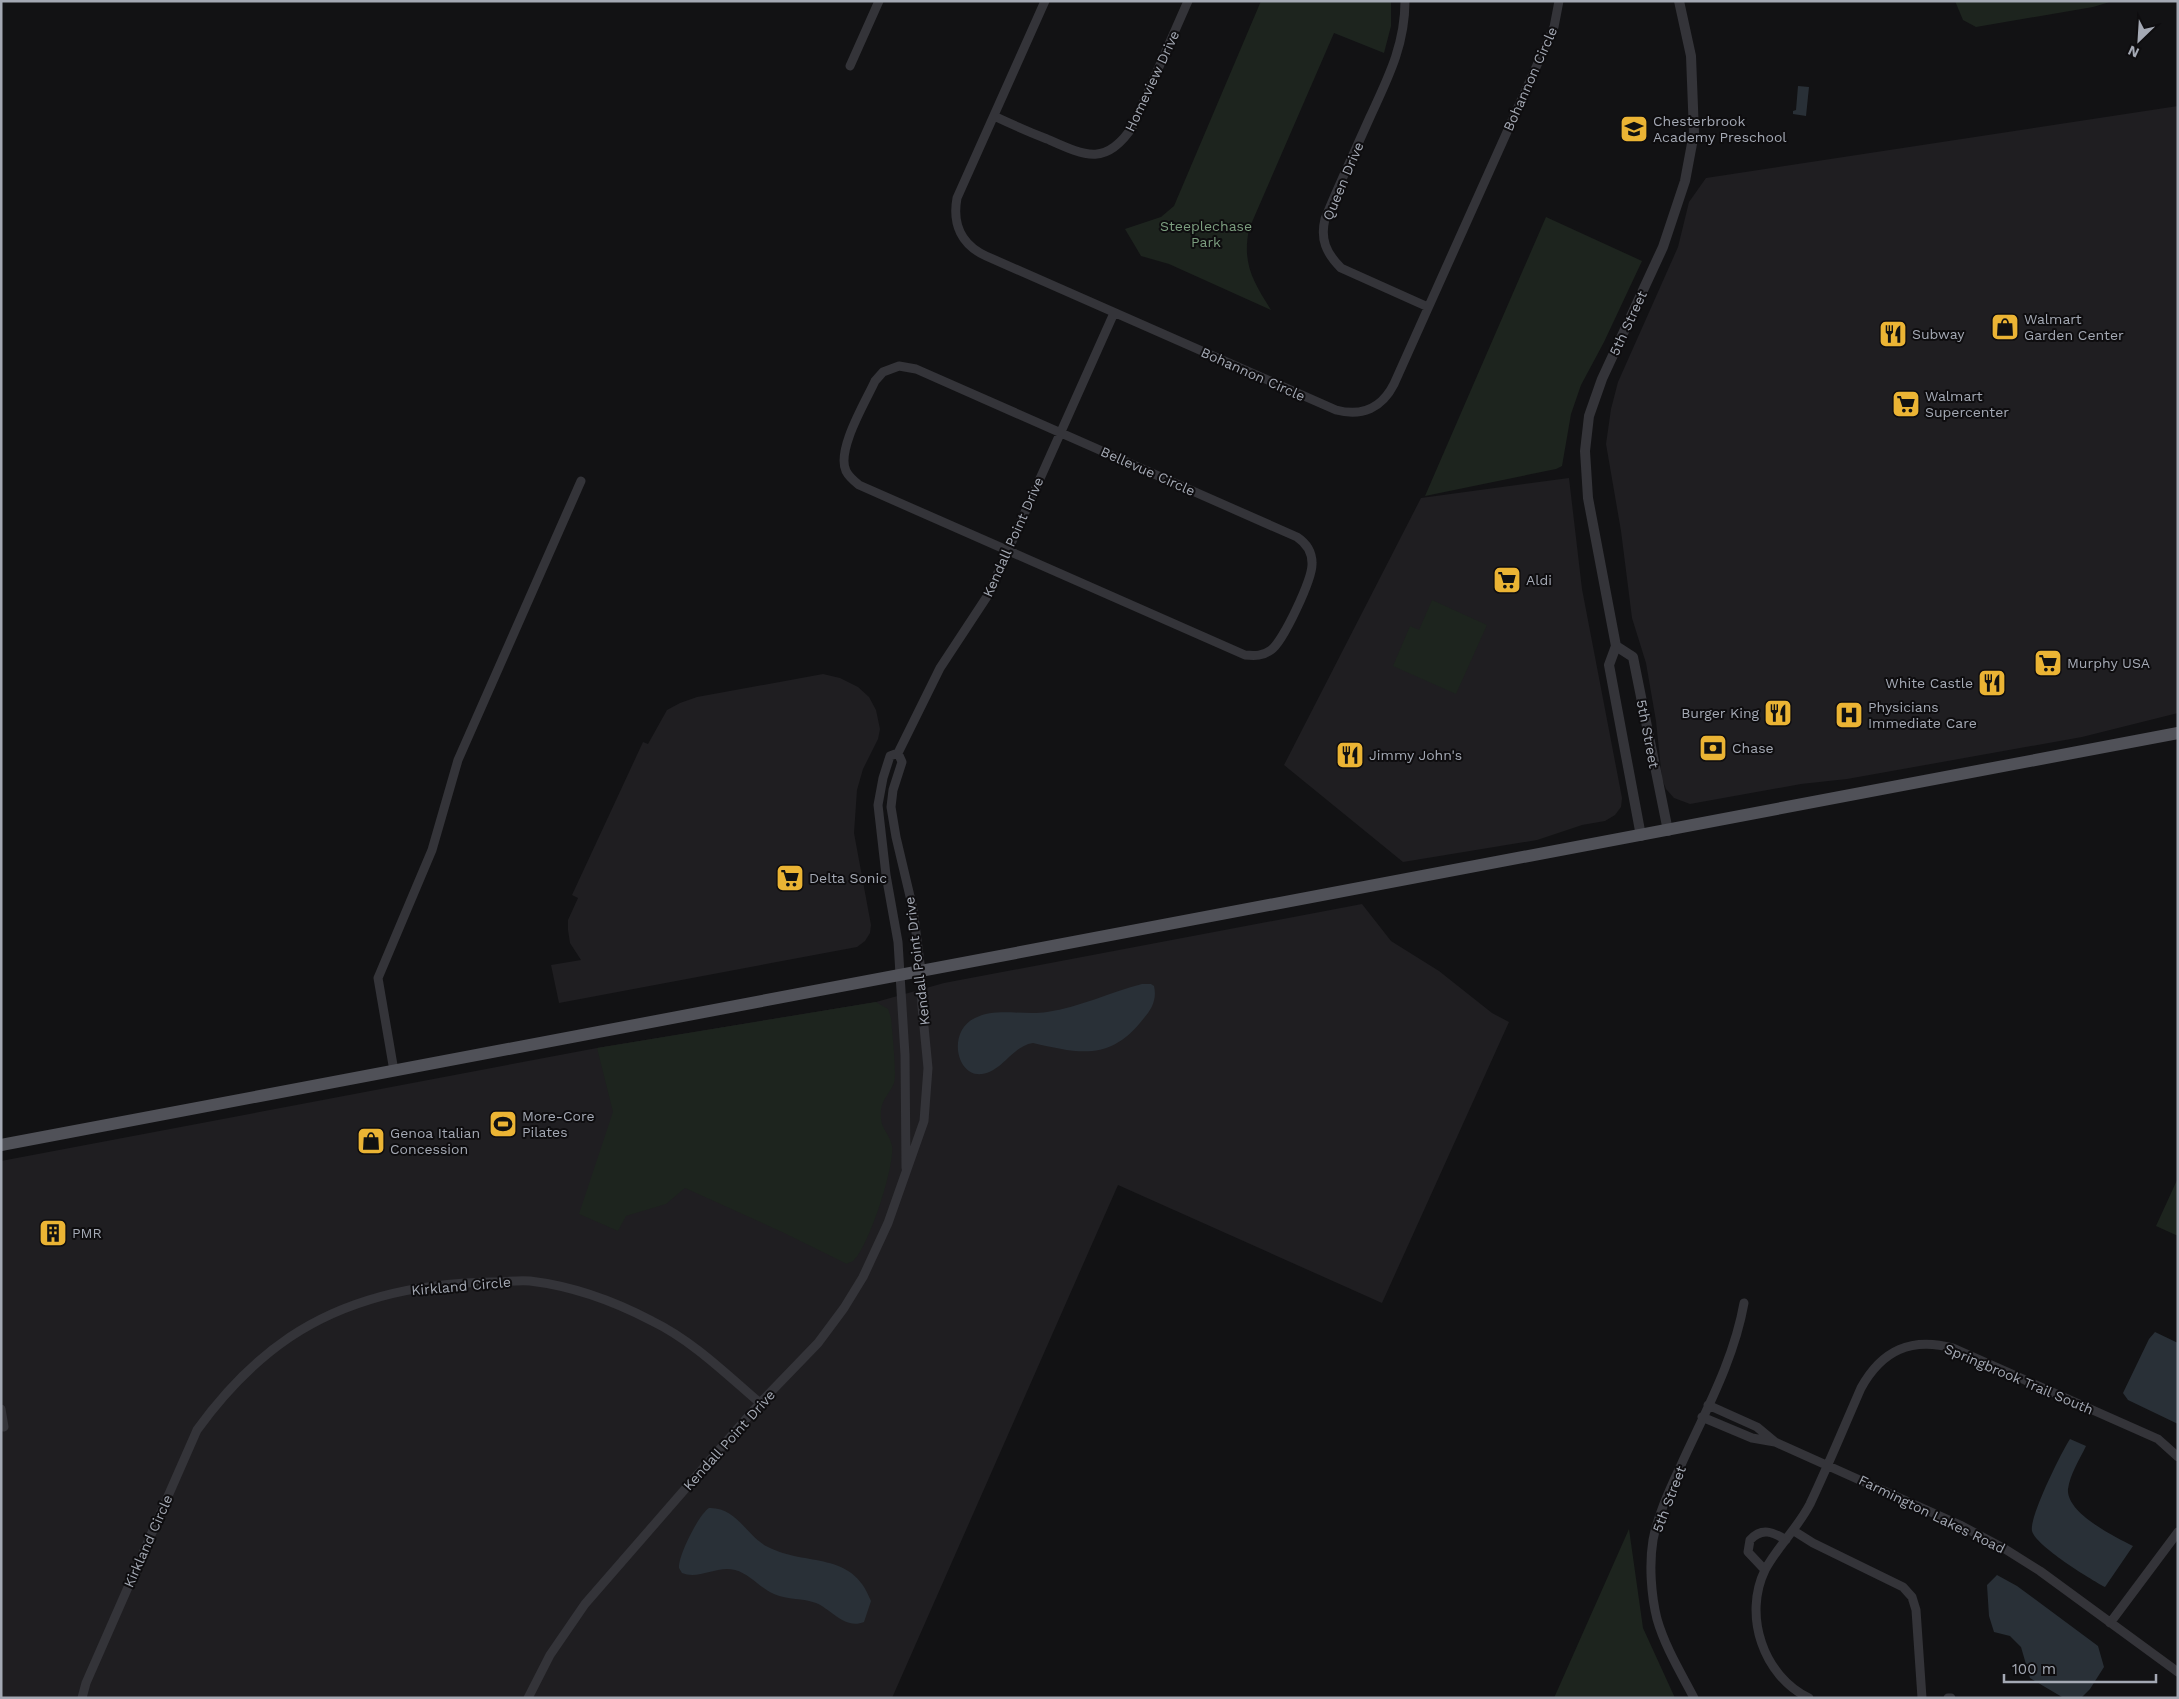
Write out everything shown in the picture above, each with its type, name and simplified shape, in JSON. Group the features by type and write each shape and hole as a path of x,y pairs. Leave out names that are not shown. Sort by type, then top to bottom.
{"main road":[{"path":"1,1146 2178,733"}],"street":[{"path":"850,66 879,1"},
{"name":"Bohannon Circle","path":"1045,1 957,198 956,219 958,230 963,238 974,250 982,254 1114,313 1336,410 1357,413 1374,408 1388,397 1554,27 1559,1"},
{"name":"Homeview Drive","path":"994,116 1078,153 1096,154 1116,147 1133,126 1188,1"},
{"name":"Queen Drive","path":"1405,1 1404,28 1401,44 1325,219 1323,238 1332,259 1341,268 1428,307"},
{"name":"5th Street","path":"1640,836 1609,665 1616,646 1588,498 1584,451 1589,416 1602,379 1663,247 1685,181 1694,133 1694,116 1690,56 1679,1"},
{"name":"Kendall Point Drive","path":"906,1169 904,1055 898,937 886,875 878,805 883,778 890,756 898,753 940,668 988,595 1114,313"},
{"name":"Bellevue Circle","path":"899,366 916,369 1297,537 1304,542 1312,558 1311,572 1281,641 1277,646 1260,656 1245,655 1008,550 859,485 845,469 844,448 875,381 883,372 899,366"},
{"path":"394,1070 378,978 432,850 458,760 581,481"},
{"name":"5th Street","path":"1616,646 1632,657 1668,831"},
{"name":"Kendall Point Drive","path":"528,1698 550,1655 585,1604 760,1404 818,1342 859,1284 888,1223 924,1121 928,1068 922,1006 921,970 913,909 891,808 893,790 902,762 898,753"},
{"name":"Kirkland Circle","path":"82,1698 86,1683 197,1430 220,1398 254,1365 290,1337 327,1316 367,1300 421,1286 475,1282 530,1281 575,1290 617,1305 653,1321 701,1352 760,1404"},
{"name":"5th Street","path":"1694,1698 1671,1655 1658,1619 1652,1581 1653,1549 1659,1518 1735,1344 1744,1303"},
{"name":"Springbrook Trail South","path":"1809,1698 1781,1676 1766,1656 1757,1629 1755,1602 1765,1570 1786,1540 1794,1532 1809,1504 1861,1388 1872,1370 1884,1358 1906,1346 1932,1343 1953,1348 2158,1439 2178,1457"},
{"name":"Farmington Lakes Road","path":"1708,1405 1757,1427 1775,1442"},
{"path":"1,1409 4,1427"},
{"name":"Farmington Lakes Road","path":"1702,1418 1752,1438 1775,1442 1827,1464 1999,1545 2040,1571 2178,1672"},
{"path":"1765,1570 1748,1552 1750,1540 1761,1531 1768,1531 1786,1540"},
{"path":"1794,1532 1903,1587 1912,1597 1916,1610 1922,1698"},
{"path":"2110,1623 2178,1532"}],"shaded area":[{"path":"1798,86 1809,87 1806,116 1793,114 1793,111 1796,110"},
{"path":"2178,106 2178,713 2082,737 1847,779 1801,784 1690,804 1674,798 1666,789 1662,779 1656,721 1646,663 1632,618 1621,531 1606,444 1611,409 1618,382 1678,247 1689,202 1706,178"},
{"path":"1569,478 1582,589 1622,798 1621,807 1615,815 1605,821 1582,825 1537,840 1403,862 1284,765 1421,498"},
{"path":"823,674 840,678 858,687 869,697 876,710 880,729 878,739 863,769 857,790 854,833 871,925 870,933 865,941 857,947 559,1003 551,965 581,960 570,943 568,930 568,920 578,898 572,895 643,742 648,744 667,710 697,697"},
{"path":"1362,904 1391,941 1439,971 1492,1013 1509,1022 1382,1303 1118,1185 892,1698 1,1698 1,1161 597,1048 876,1002 944,983"},
{"path":"1142,984 1154,986 1155,995 1147,1015 1132,1032 1107,1048 1094,1051 1066,1050 1033,1043 1019,1049 996,1068 982,1074 973,1073 961,1061 958,1052 958,1042 966,1024 975,1018 1001,1012 1038,1013 1059,1010"},
{"path":"2155,1332 2178,1343 2178,1424 2128,1400 2123,1393 2149,1339"},
{"path":"2070,1439 2086,1446 2071,1478 2068,1489 2069,1498 2075,1507 2093,1523 2133,1546 2105,1587 2076,1570 2053,1553 2043,1545 2032,1531 2032,1524 2040,1499"},
{"path":"709,1508 727,1512 768,1547 798,1557 827,1562 852,1574 863,1585 871,1601 864,1622 857,1624 844,1621 816,1603 774,1594 735,1570 722,1569 695,1575 682,1573 679,1568 685,1545 700,1518"},
{"path":"1997,1575 2017,1586 2098,1646 2104,1667 2090,1689 2081,1698 2062,1697 2030,1678 2021,1647 2010,1636 1994,1632 1989,1616 1987,1585"}],"green space":[{"name":"Steeplechase Park","path":"1261,1 1391,1 1391,26 1384,53 1334,33 1249,229 1247,241 1248,262 1254,281 1271,310 1169,264 1141,256 1125,229 1161,217 1174,206"},
{"path":"1955,1 2113,1 2093,7 1976,27 1963,20"},
{"path":"1546,217 1642,261 1604,342 1581,385 1571,414 1562,466 1556,469 1425,496"},
{"path":"1432,600 1487,625 1456,694 1393,666 1410,626 1419,630"},
{"path":"876,1002 888,1009 891,1018 895,1078 893,1086 883,1102 881,1122 892,1146 892,1156 880,1205 867,1239 854,1260 847,1264 685,1188 666,1204 626,1216 618,1231 579,1214 613,1112 597,1048"},
{"path":"2178,1178 2178,1236 2156,1226"},
{"path":"1629,1529 1643,1628 1675,1698 1554,1698"}],"place":[{"name":"Chesterbrook Academy Preschool","path":"1634,129"},
{"name":"Walmart Garden Center","path":"2005,327"},
{"name":"Subway","path":"1893,334"},
{"name":"Walmart Supercenter","path":"1906,404"},
{"name":"Aldi","path":"1507,580"},
{"name":"Murphy USA","path":"2048,663"},
{"name":"White Castle","path":"1992,683"},
{"name":"Burger King","path":"1778,713"},
{"name":"Physicians Immediate Care","path":"1849,715"},
{"name":"Chase","path":"1713,748"},
{"name":"Jimmy John's","path":"1350,755"},
{"name":"Delta Sonic","path":"790,878"},
{"name":"More-Core Pilates","path":"503,1124"},
{"name":"Genoa Italian Concession","path":"371,1141"},
{"name":"PMR","path":"53,1233"}]}
